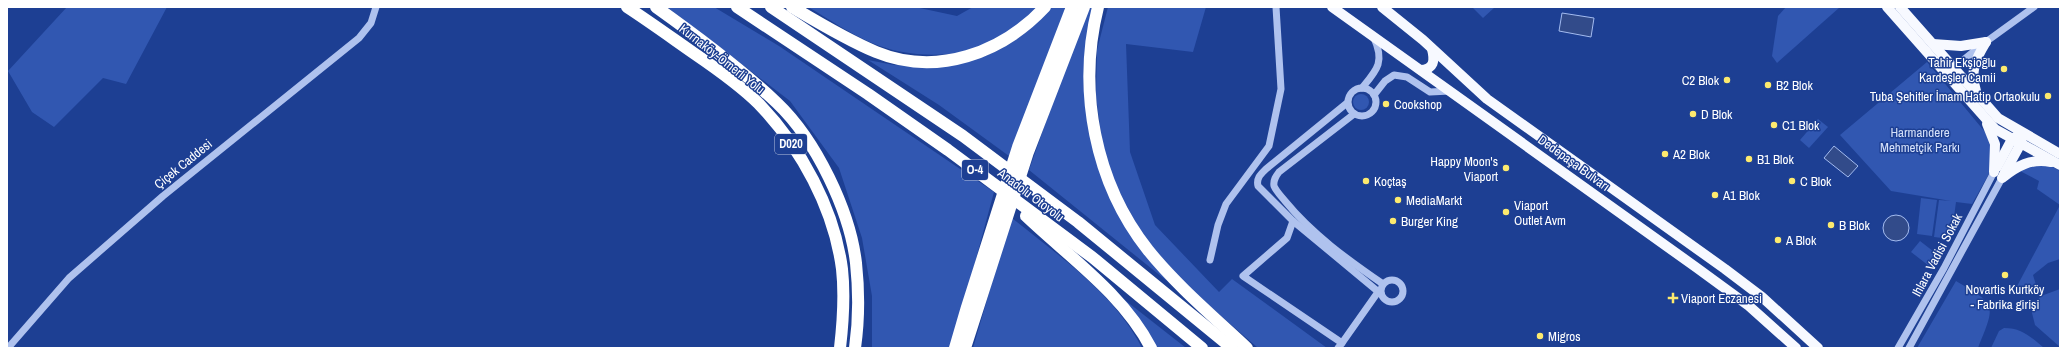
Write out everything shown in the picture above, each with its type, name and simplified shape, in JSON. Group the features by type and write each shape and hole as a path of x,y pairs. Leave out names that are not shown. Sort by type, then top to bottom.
{"highway":[{"name":"Kurnaköy-Ömerli Yolu","path":"627,7 720,71 758,104 788,140 815,182 827,210 837,243 842,269 844,318 840,348"},
{"name":"Kurnaköy-Ömerli Yolu","path":"656,7 705,42 778,104 813,149 832,182 842,209 856,262 858,308 855,348"},
{"name":"Anadolu Otoyolu","path":"737,7 868,94 987,180 1092,257 1202,348"},
{"name":"Anadolu Otoyolu","path":"771,7 963,136 1078,222 1232,348"},
{"path":"792,7 876,52 902,59 933,61 968,56 997,45 1025,27 1045,7"},
{"path":"955,348 1001,218 1072,7"},
{"path":"1023,150 1084,7"},
{"path":"1098,7 1090,52 1091,111 1099,152 1114,193 1124,214 1148,250 1175,280 1247,348"},
{"path":"987,180 1110,293 1133,319 1151,348"},
{"path":"965,348 1001,218"}],"main road":[{"name":"Dedepaşa Bulvarı","path":"1332,7 1372,34 1749,306 1796,348"},
{"name":"Dedepaşa Bulvarı","path":"1382,7 1432,49 1487,99 1762,297 1818,348"},
{"path":"1887,7 1950,71 1976,93 1998,118 2022,133 2059,161"},
{"path":"1900,7 1933,44 1950,71 1983,117 1995,129 2016,141 2059,161"},
{"path":"1933,44 1961,46 1986,42"},
{"path":"1976,93 1972,79 1973,69 1978,54 1986,42"},
{"path":"1420,70 1427,69 1432,65 1435,59 1432,49"},
{"path":"1983,117 1995,144 1994,172"},
{"path":"1994,172 2022,133"},
{"path":"2002,178 2016,141"},
{"path":"2002,178 2011,170 2026,163 2036,161 2059,161"}],"street":[{"name":"Çiçek Caddesi","path":"8,348 69,278 162,196 359,38 371,23 376,7"},
{"path":"1210,260 1218,225 1226,204 1269,146 1280,89 1276,7"},
{"path":"1950,71 1986,42 2034,7"},
{"path":"1293,221 1287,238 1243,276 1340,345 1380,293 1383,284 1390,281 1397,282 1402,288 1402,295 1398,301 1391,302 1385,300 1380,293 1293,221 1257,182 1260,175 1347,103 1350,94 1353,91 1362,88 1375,73 1379,65 1378,47 1372,34"},
{"path":"1374,94 1385,81 1394,75 1407,77 1430,92 1451,91"},
{"path":"1347,103 1348,107 1354,114 1363,116 1372,112 1376,104 1374,94 1362,88"},
{"path":"1264,190 1269,190 1279,172 1354,114"},
{"name":"Ihlara Vadisi Sokak","path":"1898,348 1944,268 1994,172"},
{"path":"1260,175 1269,174 1291,208 1314,231 1355,265 1383,284"},
{"path":"1909,348 2002,178"}],"green space":[{"path":"67,7 167,7 126,84 103,78 54,127 32,112 8,71"},
{"path":"667,7 714,7 779,46 994,192 952,348 872,348 872,296 862,238 839,168 790,101"},
{"path":"808,7 915,7 957,16 973,7 1038,7 1016,27 1002,38 991,44 962,52 931,55 900,52 872,43 848,31"},
{"path":"1051,7 1066,7 1009,156 939,105 868,60 894,65 934,67 972,61 995,52 1016,40 1035,25"},
{"path":"1090,7 1093,7 1088,115 1141,247 1167,281 1029,170 1055,96"},
{"path":"1108,7 1206,7 1193,52 1126,44 1130,152 1155,225 1219,292 1232,279 1327,348 1258,348 1183,283 1142,234 1116,186 1103,149 1096,96 1097,50"},
{"path":"1472,7 1495,7 1483,18"},
{"path":"1786,7 1840,7 1777,63 1772,56 1778,16"},
{"name":"Harmandere Mehmetçik Parkı","path":"1927,62 1985,132 1991,146 1990,172 1972,204 1956,202 1951,239 1934,237 1939,200 1951,201 1891,191 1840,135"},
{"path":"1361,94 1367,96 1369,102 1367,108 1361,110 1355,108 1353,102 1355,96"},
{"path":"1818,119 1828,127 1809,148 1800,140"},
{"path":"2049,165 2060,171 2060,205 2037,189 2039,181 2020,171 2025,166"},
{"path":"1921,198 1937,200 1932,236 1917,234"},
{"path":"2060,205 2060,259 2048,263 2033,275 2036,285 2015,290"},
{"path":"1012,218 1067,262 1101,293 1131,328 1142,348 973,348"},
{"path":"1920,241 1942,258 1933,269 1911,252"},
{"path":"1956,281 1979,295 1986,301 1989,307 1990,314 1988,322 1978,348 1917,348"},
{"path":"2060,289 2060,347 2035,325 2032,306 2041,296"},
{"path":"1121,297 1181,344 1186,348 1155,348"},
{"path":"2004,328 2021,331 2044,348 1991,348 1999,331"}],"shaded area":[{"path":"1562,13 1594,18 1591,37 1559,31"},
{"path":"1834,146 1858,166 1848,177 1824,158"},
{"path":"1896,215 1905,219 1909,228 1905,237 1896,241 1887,237 1883,228 1887,219"}],"place":[{"name":"Tahir Ekşioğlu Kardeşler Camii","path":"2004,69"},
{"name":"C2 Blok","path":"1727,80"},
{"name":"B2 Blok","path":"1768,85"},
{"name":"Tuba Şehitler İmam Hatip Ortaokulu","path":"2048,96"},
{"name":"Cookshop","path":"1386,104"},
{"name":"D Blok","path":"1693,114"},
{"name":"C1 Blok","path":"1774,125"},
{"name":"A2 Blok","path":"1665,154"},
{"name":"B1 Blok","path":"1749,159"},
{"name":"Happy Moon's Viaport","path":"1506,168"},
{"name":"Koçtaş","path":"1366,181"},
{"name":"C Blok","path":"1792,181"},
{"name":"A1 Blok","path":"1715,195"},
{"name":"MediaMarkt","path":"1398,200"},
{"name":"Viaport Outlet Avm","path":"1506,212"},
{"name":"Burger King","path":"1393,221"},
{"name":"B Blok","path":"1831,225"},
{"name":"A Blok","path":"1778,240"},
{"name":"Novartis Kurtköy - Fabrika girişi","path":"2005,275"},
{"name":"Viaport Eczanesi","path":"1673,298"},
{"name":"Migros","path":"1540,336"}]}
